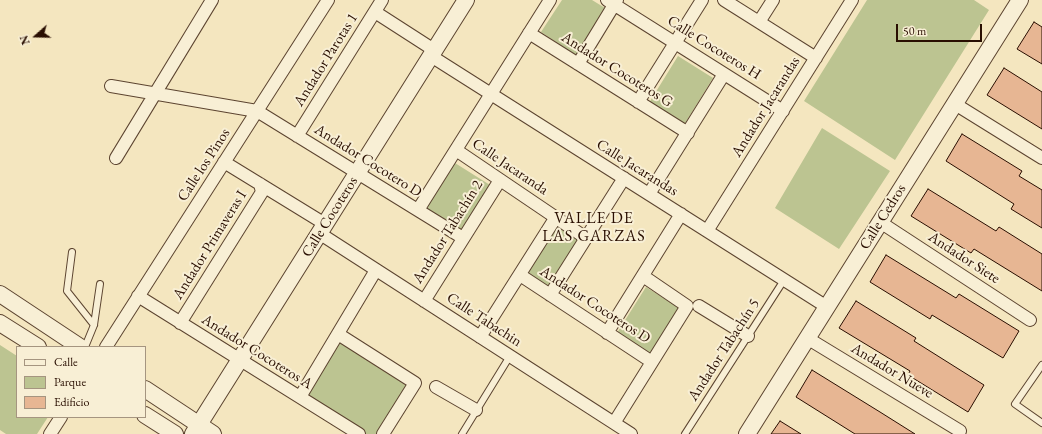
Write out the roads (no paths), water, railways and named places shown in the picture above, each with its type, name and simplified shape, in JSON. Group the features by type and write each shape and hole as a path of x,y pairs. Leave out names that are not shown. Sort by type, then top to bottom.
{"street":[{"path":"116,158 212,0"},
{"name":"Calle los Pinos","path":"107,346 328,0"},
{"name":"Andador Parotas 1","path":"297,136 382,0"},
{"name":"Calle Cocoteros","path":"196,429 466,0"},
{"path":"418,210 550,0"},
{"path":"638,102 702,0"},
{"path":"724,0 816,58"},
{"path":"759,22 773,0"},
{"name":"Andador Jacarandas","path":"707,231 852,0"},
{"name":"Calle Cedros","path":"746,434 955,104 1016,1"},
{"path":"578,64 613,2"},
{"name":"Calle Cocoteros H","path":"613,2 783,111"},
{"name":"Calle Jacarandas","path":"375,12 491,94 827,307"},
{"name":"Andador Cocoteros G","path":"529,33 688,133"},
{"path":"649,194 724,74"},
{"path":"111,86 257,111"},
{"path":"955,104 1042,158"},
{"name":"Andador Cocotero D","path":"257,111 463,238"},
{"name":"Calle Jacaranda","path":"456,150 586,238"},
{"name":"Calle Tabachin","path":"224,162 260,184 322,228 376,270 631,434"},
{"path":"550,295 624,178"},
{"name":"Andador Tabachín 2","path":"424,301 500,180"},
{"name":"Andador Primaveras I","path":"180,323 262,192 260,184"},
{"path":"608,333 681,214"},
{"path":"480,337 556,218"},
{"name":"Andador Siete","path":"880,222 1030,320"},
{"path":"300,397 376,270"},
{"name":"Andador Cocoteros D","path":"520,275 652,362"},
{"path":"643,276 693,306 748,336"},
{"path":"0,294 78,346"},
{"name":"Andador Cocoteros A","path":"138,296 359,434"},
{"path":"614,423 652,362 693,306"},
{"path":"0,322 36,346"},
{"path":"338,334 415,383 383,434"},
{"name":"Andador Nueve","path":"807,338 960,431"},
{"path":"436,387 476,410"},
{"path":"146,391 196,429 213,434"},
{"path":"146,416 157,429 175,434"},
{"path":"50,434 60,418"}],"lane":[{"path":"72,252 67,291 94,325"},
{"name":"Andador Tabachín 5","path":"685,434 784,280"},
{"path":"85,346 94,325 100,284"},
{"path":"462,434 510,356"},
{"path":"1042,365 1015,404 1042,423"}],"district":[{"name":"VALLE DE LAS GARZAS","path":"594,228"}]}
